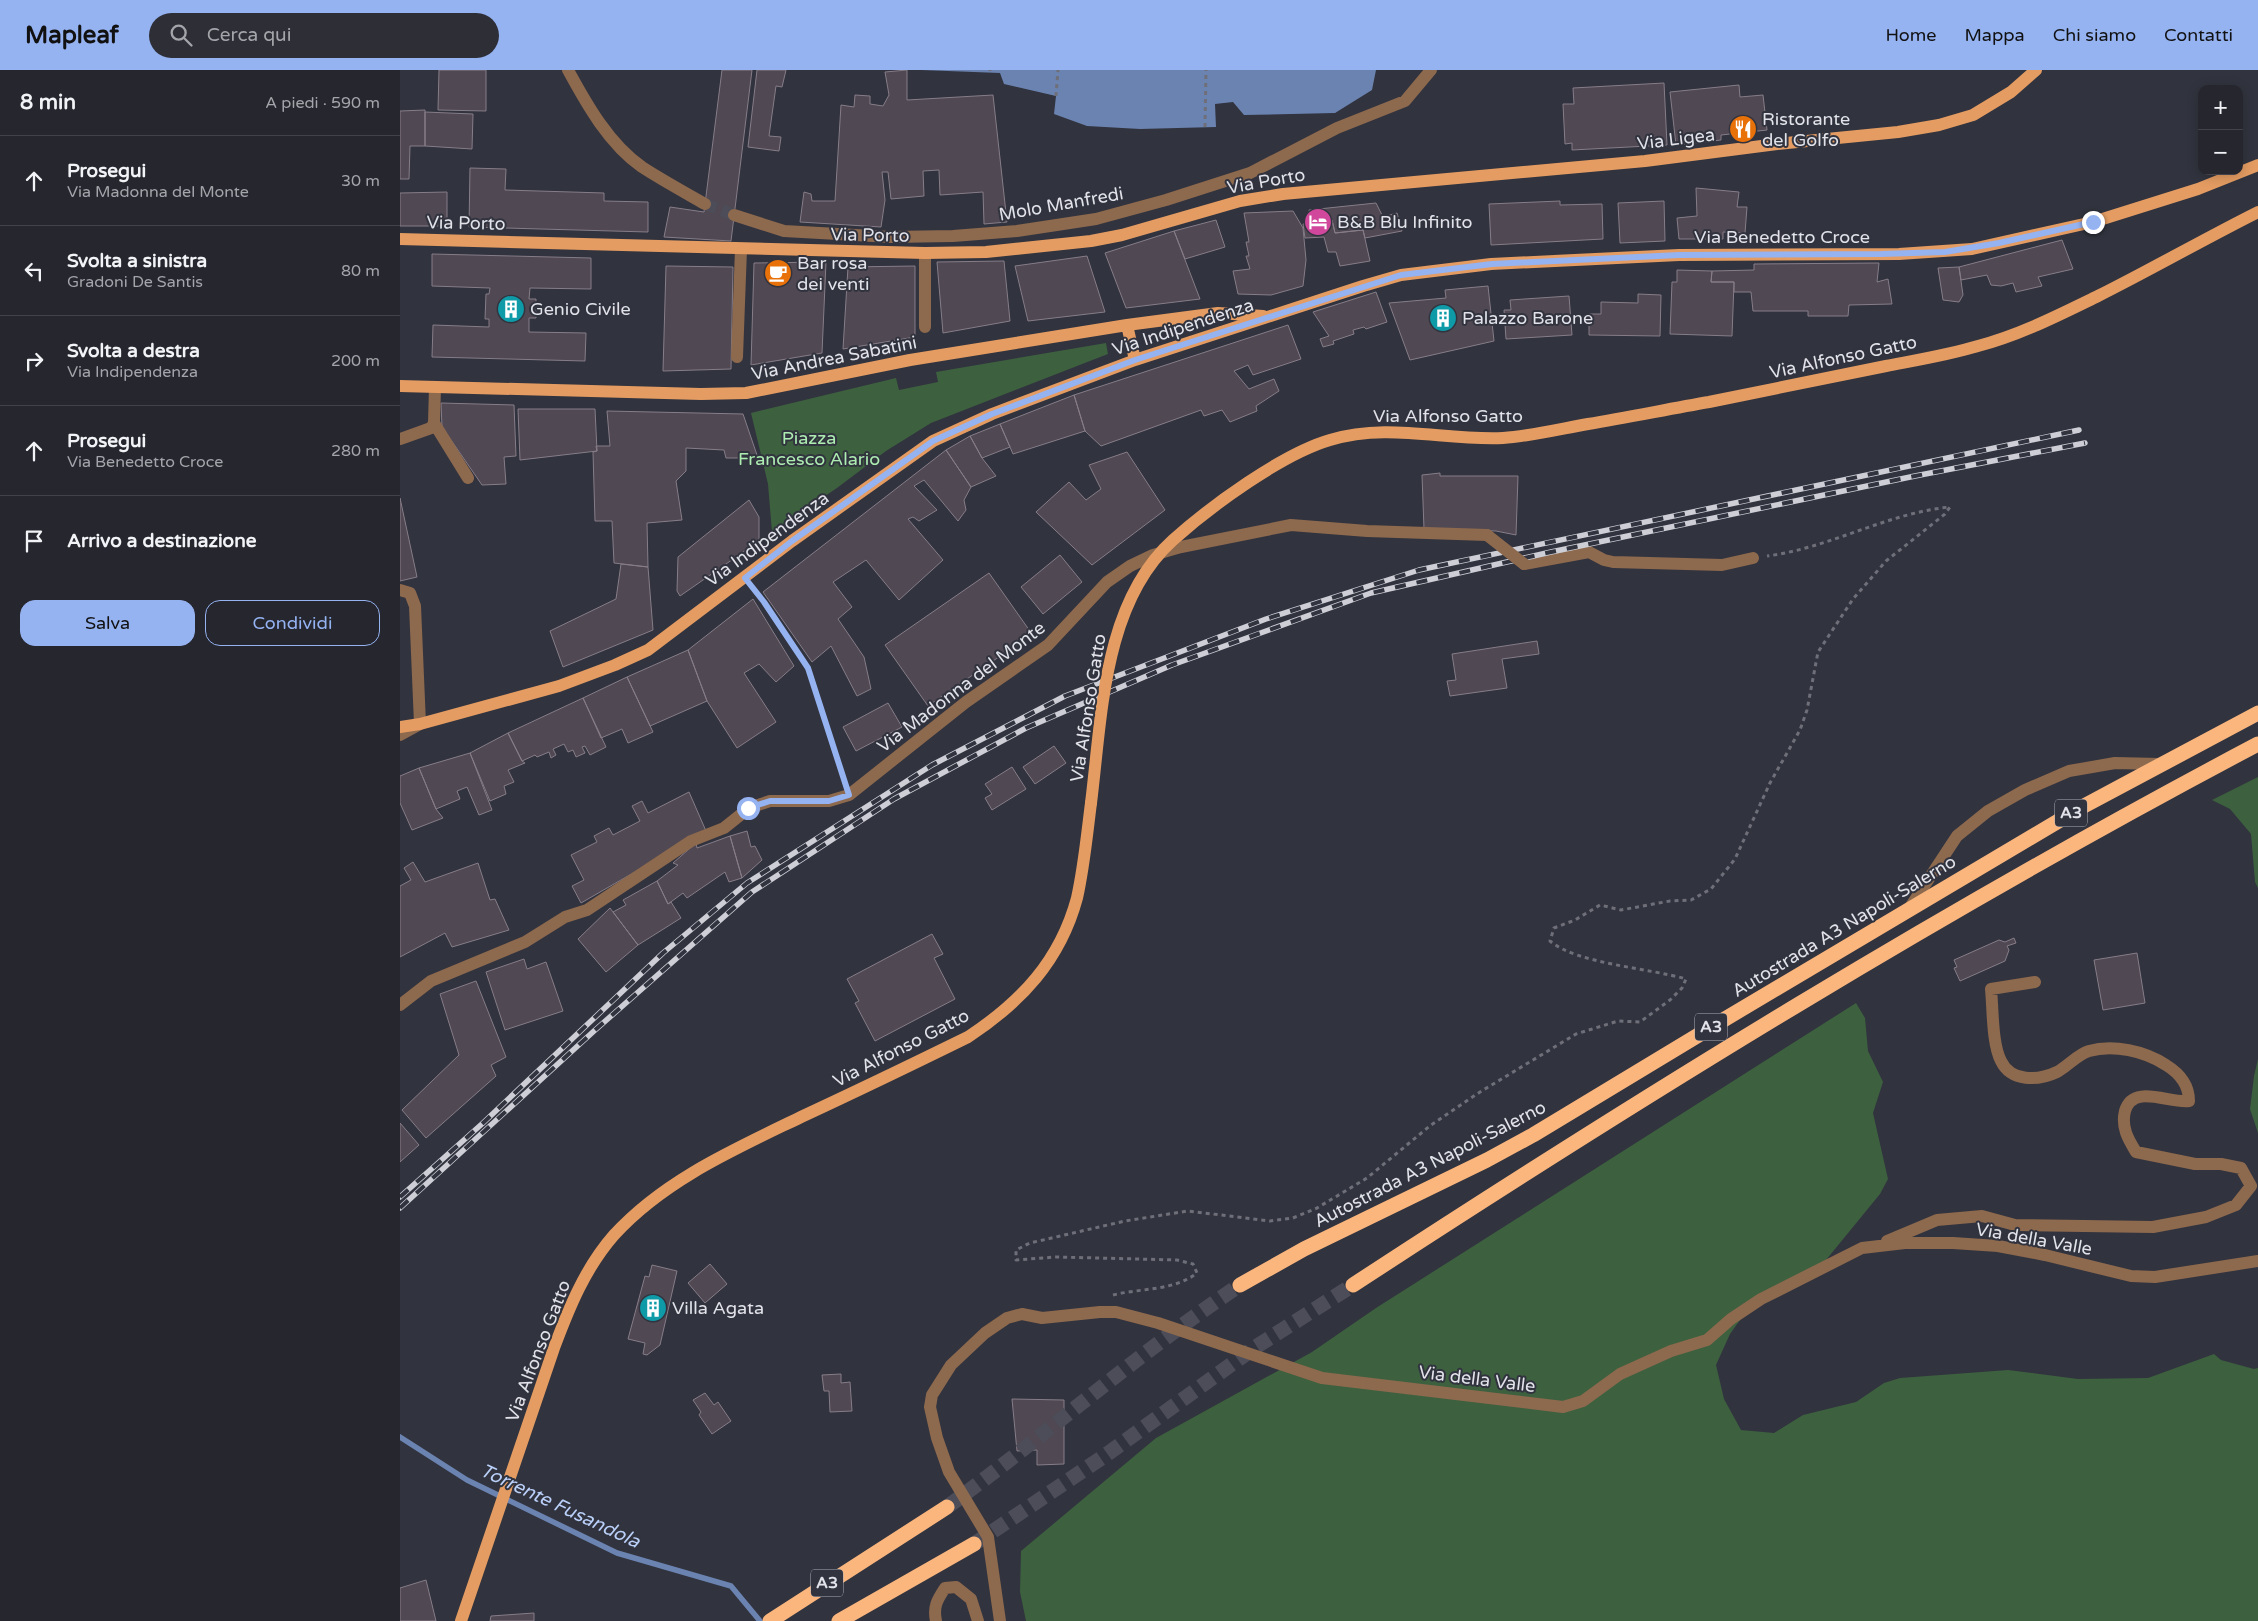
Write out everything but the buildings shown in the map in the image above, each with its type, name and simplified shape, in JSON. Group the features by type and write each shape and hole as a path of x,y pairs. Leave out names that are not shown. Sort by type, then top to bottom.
{"highway":[{"name":"Autostrada A3 Napoli-Salerno","path":"1240,1286 1304,1249 1487,1160 1533,1135 2066,816 2258,713"},
{"name":"A3","path":"1353,1285 1547,1158 1901,943 2153,799 2258,744"},
{"name":"A3","path":"770,1621 947,1507"},
{"name":"A3","path":"839,1621 974,1544"}],"main road":[{"name":"Via Ligea","path":"1333,188 1645,161 1777,144 1898,132 1939,125 1973,115 2011,92 2036,70"},
{"name":"Via Benedetto Croce","path":"1270,316 1401,275 1464,266 1679,255 1900,254 1972,249 2093,222 2160,201 2258,165"},
{"name":"Via Porto","path":"400,239 783,250 925,253 986,252 1091,241 1240,201 1333,188"},
{"name":"Via Alfonso Gatto","path":"461,1621 554,1348 571,1304 591,1266 614,1235 642,1208 684,1178 724,1154 968,1037 999,1016 1021,997 1045,968 1064,935 1077,898 1114,646 1124,609 1144,574 1172,541 1216,506 1271,468 1305,449 1332,439 1364,433 1398,431 1470,438 1504,438 1747,394 1978,346 2018,333 2058,315 2258,212"},
{"name":"Via Andrea Sabatini","path":"400,386 717,394 746,392 925,358 1127,325 1218,313 1270,316"},
{"name":"Via Indipendenza","path":"400,727 420,724 559,686 615,665 648,650 799,536 933,441 992,414 1135,360 1270,316"},
{"path":"1127,325 1135,360"}],"street":[{"path":"568,70 608,135 640,166 705,204"},
{"name":"Molo Manfredi","path":"734,215 784,231 849,236 953,236 1017,231 1096,219 1166,200 1250,173 1337,128 1405,101 1431,70"},
{"path":"783,250 784,231"},
{"path":"737,356 741,249"},
{"path":"925,253 925,327"},
{"path":"400,439 431,428 434,423 435,387"},
{"path":"434,423 468,478"},
{"name":"Via Madonna del Monte","path":"400,1005 431,981 525,942 565,917 587,910 691,841 724,828 748,808 770,801 829,801 849,795 966,702 1048,645 1107,582 1130,566 1153,555 1180,546 1291,525 1359,530 1487,535 1524,564 1589,552 1604,560 1613,562 1722,565 1753,558"},
{"path":"400,590 410,594 416,606 420,724 400,735"},
{"path":"1910,908 1957,836 1988,811 2025,790 2069,771 2114,763 2160,764"},
{"path":"1875,1246 1937,1220 1982,1216 2015,1225 2153,1227 2206,1217 2236,1205 2251,1186 2242,1168 2221,1164 2195,1164 2136,1152 2126,1136 2124,1120 2126,1108 2132,1101 2142,1096 2182,1102 2189,1101 2186,1085 2174,1070 2147,1054 2106,1049 2088,1051 2058,1072 2040,1078 2021,1077 2009,1073 2000,1060 1991,989 2035,982"},
{"path":"400,1014 408,1007 413,995"},
{"name":"Via della Valle","path":"1000,1621 988,1537 949,1472 937,1438 930,1407 932,1395 951,1365 985,1333 1007,1318 1022,1314 1042,1318 1116,1312 1322,1378 1563,1407 1583,1400 1620,1374 1671,1351 1707,1340 1731,1319 1761,1299 1845,1256 1875,1246 1953,1243 1998,1246 2045,1255 2130,1276 2155,1277 2258,1261"},
{"path":"936,1621 934,1606 938,1598 945,1588 956,1587 971,1600 978,1621"}],"path":[{"path":"1056,96 1058,70"},
{"path":"1205,127 1206,70"},
{"path":"1104,1297 1170,1286 1187,1281 1197,1273 1193,1264 1177,1260 1056,1257 1016,1260 1016,1250 1030,1243 1124,1221 1170,1213 1188,1211 1270,1221 1293,1218 1317,1208 1367,1178 1431,1125 1480,1092 1576,1034 1618,1021 1640,1022 1670,1000 1682,988 1686,979 1649,970 1631,968 1560,950 1550,941 1554,928 1575,920 1600,905 1621,910 1670,901 1691,900 1711,889 1735,859 1770,783 1800,730 1807,710 1818,652 1852,599 1886,561 1945,514 1950,507 1929,509 1806,549 1753,558"},
{"path":"745,578 764,602 808,668 849,795"}],"green space":[{"name":"Piazza Francesco Alario","path":"1106,343 1108,354 931,423 886,451 837,488 772,532 768,484 751,413 896,378 899,390 938,382 936,372"},
{"path":"2258,777 2258,888 2255,882 2251,834 2230,809 2212,800"},
{"path":"1856,1003 1865,1018 1868,1051 1883,1082 1873,1113 1888,1179 1880,1194 1826,1260 1748,1309 1730,1334 1716,1365 1724,1399 1741,1430 1774,1433 1803,1415 1856,1402 1884,1383 1900,1378 2008,1370 2078,1379 2148,1378 2214,1354 2221,1360 2254,1369 2258,1368 2258,1621 1026,1621 1020,1592 1021,1551 1156,1438 1312,1352 1376,1308"},
{"path":"2258,1059 2258,1133 2250,1109"}],"water":[{"path":"921,70 1376,70 1372,90 1335,113 1244,115 1233,102 1215,104 1216,127 1140,129 1087,126 1054,114 1056,96 1004,84 1000,73"}],"waterway":[{"name":"Torrente Fusandola","path":"400,1437 467,1480 617,1553 731,1586 760,1621"}],"tunnel":[{"path":"705,204 734,215"},
{"path":"947,1507 1165,1338 1240,1285"},
{"path":"974,1544 1103,1457 1254,1348 1353,1285"}],"railway":[{"path":"400,1197 483,1123 663,953 747,883 932,765 1065,696 1266,619 1419,570 2079,430"},
{"path":"400,1208 594,1031 752,892 894,799 1026,728 1172,665 1371,593 1551,552 1915,476 2085,443"}],"place":[{"name":"Ristorante del Golfo","path":"1743,129"},
{"name":"B&B Blu Infinito","path":"1318,222"},
{"name":"Bar rosa dei venti","path":"778,273"},
{"name":"Genio Civile","path":"511,309"},
{"name":"Palazzo Barone","path":"1443,318"},
{"name":"Villa Agata","path":"653,1308"}],"route":[{"path":"748,808 770,801 829,801 849,795 808,668 764,602 745,578 792,541 933,441 992,414 1135,360 1401,275 1446,268 1492,264 1679,255 1852,255 1945,252 1972,249 2093,222"}]}
